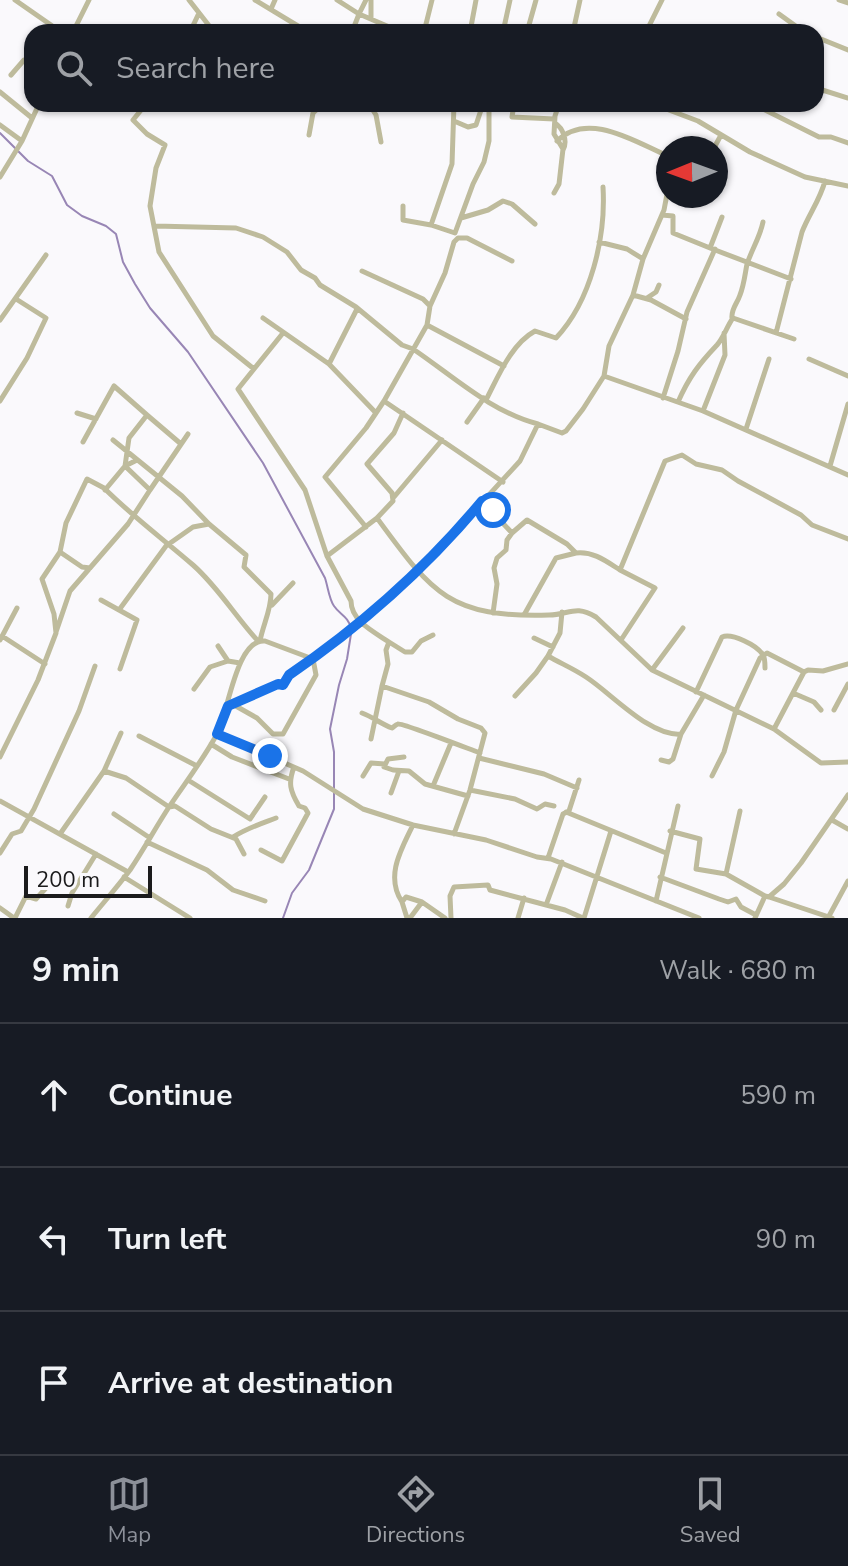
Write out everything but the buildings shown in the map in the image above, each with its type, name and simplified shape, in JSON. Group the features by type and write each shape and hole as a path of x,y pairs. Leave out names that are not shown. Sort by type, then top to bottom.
{"street":[{"path":"15,0 50,24"},
{"path":"77,24 89,0"},
{"path":"255,0 295,24"},
{"path":"271,9 275,0"},
{"path":"337,0 382,24"},
{"path":"355,24 368,0"},
{"path":"368,0 371,19"},
{"path":"426,24 432,0"},
{"path":"472,24 476,0"},
{"path":"505,24 510,0"},
{"path":"529,24 536,0"},
{"path":"575,24 580,0"},
{"path":"650,24 662,0"},
{"path":"839,0 848,3"},
{"path":"188,1 208,24"},
{"path":"194,24 199,13"},
{"path":"779,14 793,24"},
{"path":"824,40 848,50"},
{"path":"11,75 24,60"},
{"path":"824,90 848,98"},
{"path":"0,92 24,112"},
{"path":"25,112 32,118"},
{"path":"0,177 35,112"},
{"path":"140,112 133,120 147,134 165,145 156,168 150,206 159,252 213,336 254,369"},
{"path":"309,135 314,112"},
{"path":"374,112 381,142"},
{"path":"431,225 452,164 454,112"},
{"path":"477,124 483,112"},
{"path":"366,527 325,477 376,413 427,325 430,306 445,273 473,184 484,162 490,126 487,112"},
{"path":"513,112 512,117 555,121"},
{"path":"557,112 557,141 563,151"},
{"path":"674,112 698,121 750,152 805,177 848,186"},
{"path":"769,112 819,137 831,137 848,143"},
{"path":"454,121 468,127 477,124 490,126"},
{"path":"554,193 559,184 566,147 555,121"},
{"path":"0,125 22,141"},
{"path":"557,141 563,135 589,129 630,136 656,150"},
{"path":"776,333 802,232 818,204 825,181"},
{"path":"467,422 504,366 531,333 535,331 553,338 559,337 576,311 593,271 605,214 603,187"},
{"path":"461,218 488,210 503,201 512,204 535,224"},
{"path":"403,206 403,220 431,225 467,238 512,261"},
{"path":"155,226 236,228 263,237 287,252 301,270 320,285 484,400 517,419 562,433 583,409 604,376 609,346 633,295 643,259 664,208"},
{"path":"662,215 673,216 673,233 791,279"},
{"path":"663,398 686,319 722,217"},
{"path":"678,402 688,379 703,357 718,343 732,318 763,222"},
{"path":"599,242 627,249 643,259"},
{"path":"0,320 46,255"},
{"path":"362,271 423,299 430,306"},
{"path":"646,299 656,292 659,285"},
{"path":"633,295 686,319"},
{"path":"0,401 27,358 46,318 16,299"},
{"path":"329,364 357,309"},
{"path":"263,318 329,364 376,413"},
{"path":"732,318 794,339"},
{"path":"427,325 504,366"},
{"path":"703,411 725,355 724,332"},
{"path":"283,333 238,389 305,490 327,556 351,601 351,608 362,623 405,652 412,652 421,641 433,635"},
{"path":"746,429 769,359"},
{"path":"809,359 848,376"},
{"path":"604,376 703,411 848,475"},
{"path":"83,442 114,386 181,444"},
{"path":"384,401 503,482"},
{"path":"830,466 848,404"},
{"path":"77,413 96,419"},
{"path":"394,497 367,464 394,433 403,413"},
{"path":"125,466 129,438 147,415"},
{"path":"231,706 278,684 283,685 289,675 362,623 417,572 503,482 520,461 538,424"},
{"path":"0,757 45,664 70,591 134,515 188,434"},
{"path":"113,440 182,496 246,555 244,567 271,594 271,606"},
{"path":"327,556 377,518 442,440"},
{"path":"620,570 665,461 677,455 696,464 722,470 801,515 812,525 848,539"},
{"path":"105,490 125,466 137,460"},
{"path":"125,466 150,490"},
{"path":"56,633 54,614 42,579 60,552 66,523 87,479 105,490 212,585 259,641 313,659"},
{"path":"482,501 512,533"},
{"path":"377,518 417,572 458,604 493,613 524,615 585,611 652,670 774,729 821,763 848,762"},
{"path":"493,613 497,584 494,568 512,533 527,520 567,544 576,553"},
{"path":"119,610 167,545 193,527 209,524"},
{"path":"60,552 82,567 90,568"},
{"path":"524,615 556,558 584,552 655,588 621,640"},
{"path":"82,567 84,574"},
{"path":"259,641 264,618 271,606 293,583"},
{"path":"101,600 137,620 120,669"},
{"path":"17,608 1,638 45,664"},
{"path":"515,696 525,688 548,656 560,633 562,612"},
{"path":"652,670 683,628"},
{"path":"696,692 722,637 733,634 763,656 765,668"},
{"path":"534,638 553,647"},
{"path":"91,918 126,874 211,744 231,706 230,689 240,663 252,644 259,641"},
{"path":"371,739 388,664 386,650 389,642"},
{"path":"218,646 228,661"},
{"path":"712,776 724,752 736,710 763,656 767,653 804,672"},
{"path":"548,656 586,676 631,713 652,725 676,735 681,734"},
{"path":"231,706 257,718 273,734 283,734 316,675 313,659"},
{"path":"194,689 210,667 228,661 240,663"},
{"path":"774,729 804,672 823,671 848,664"},
{"path":"0,853 12,834 21,831 30,816 79,711 95,666"},
{"path":"834,710 848,684"},
{"path":"382,686 429,702 481,728 485,733 454,834"},
{"path":"793,693 814,702 821,710"},
{"path":"661,760 669,762 673,759 681,734 704,695"},
{"path":"362,713 392,728 398,724 406,725 480,755 551,776 577,788"},
{"path":"60,834 104,771 121,733"},
{"path":"217,734 294,767 363,809 413,825 486,840 562,862 699,918"},
{"path":"139,736 197,766"},
{"path":"433,786 451,743"},
{"path":"211,744 232,757 289,779"},
{"path":"385,764 388,759 404,757"},
{"path":"363,776 371,763 385,764"},
{"path":"385,764 384,767 409,771 425,784 433,786 515,799 537,809 545,804 554,806"},
{"path":"261,850 282,861 308,813 291,793 289,779 294,767"},
{"path":"104,771 126,778 169,807 175,806 211,829 236,839 244,854"},
{"path":"391,793 399,771"},
{"path":"188,780 250,819 265,797"},
{"path":"548,858 579,780"},
{"path":"660,877 728,902 736,899 741,907 756,916 767,896 789,878 848,795"},
{"path":"0,801 96,854 186,917"},
{"path":"656,901 678,806"},
{"path":"726,874 740,811"},
{"path":"566,812 666,853"},
{"path":"114,814 149,840 207,870 233,890 265,901"},
{"path":"232,837 245,827 263,825 276,818"},
{"path":"832,820 848,829"},
{"path":"413,825 394,867 395,894 409,918 422,902"},
{"path":"451,918 450,896 454,887 488,885 490,890 584,918 611,831"},
{"path":"670,831 700,839 696,869 726,874 767,896 830,917 848,881"},
{"path":"68,906 72,893 96,854"},
{"path":"546,905 562,862"},
{"path":"0,909 14,918 26,896 36,899 46,888"},
{"path":"402,902 406,897 422,902 445,918"},
{"path":"518,918 524,898"},
{"path":"562,918 565,910"}],"waterway":[{"path":"0,133 28,161 52,176 67,205 116,234 123,262 135,284 150,308 188,352 263,463 325,578 332,603 351,628"},
{"path":"283,918 292,893 309,870 334,809 334,752 330,729 351,634"}],"route":[{"path":"270,756 217,734 228,706 278,684 283,685 289,675 362,623 417,572 482,501 493,510"}]}
